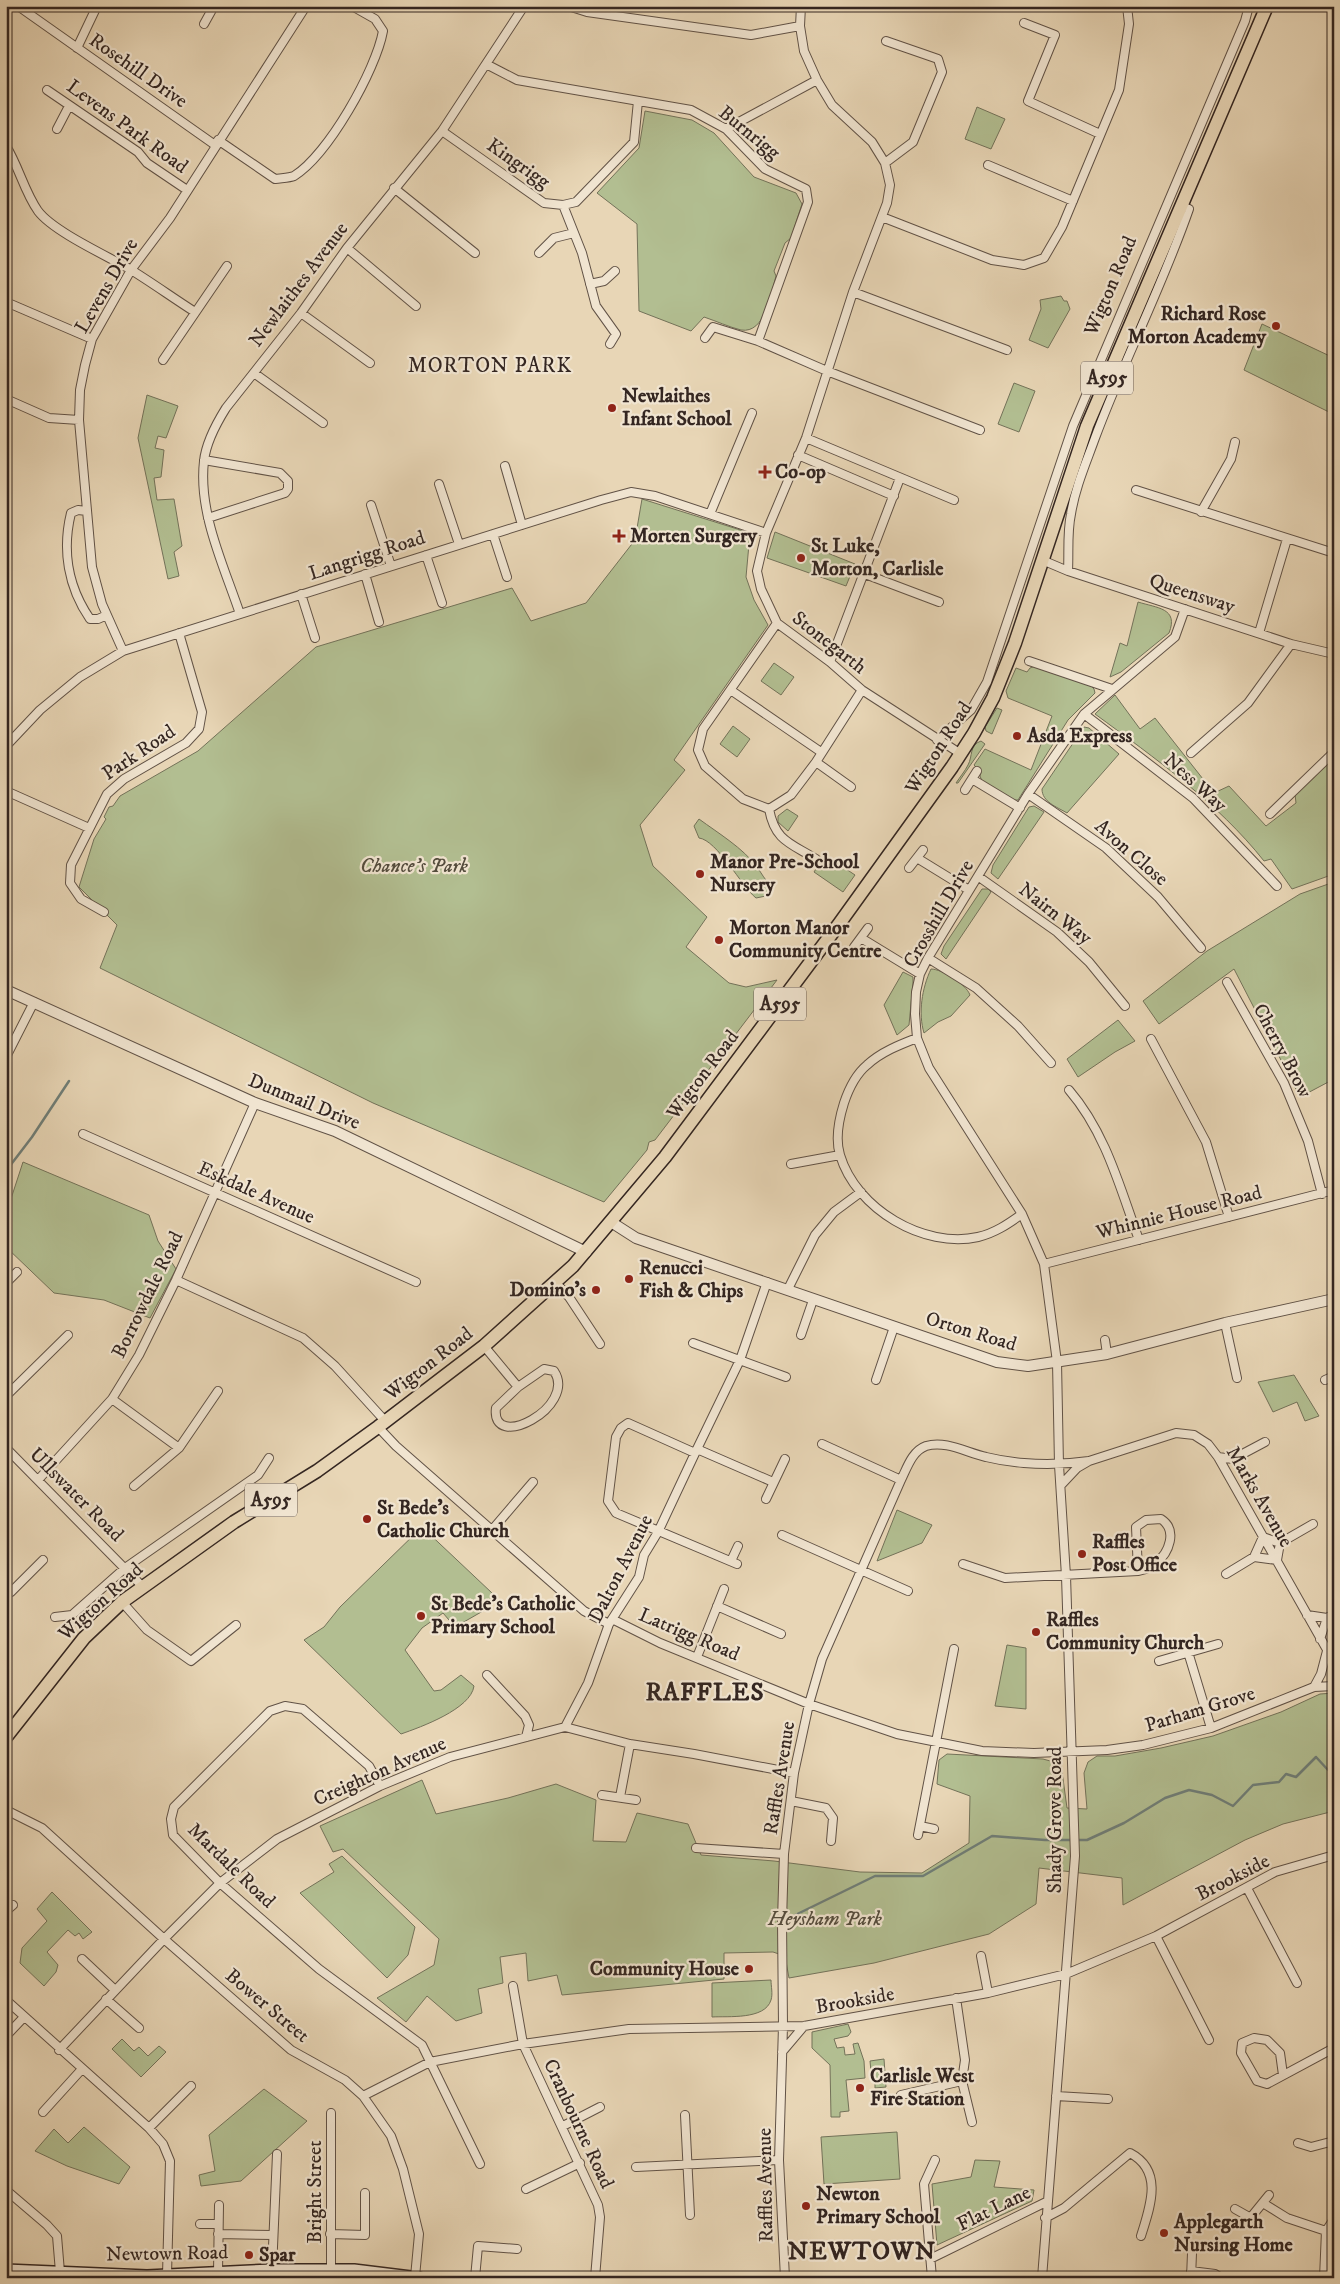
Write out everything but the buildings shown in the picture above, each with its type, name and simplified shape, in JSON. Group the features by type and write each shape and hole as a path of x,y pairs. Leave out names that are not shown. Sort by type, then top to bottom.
{"main road":[{"name":"Wigton Road","path":"6,1737 84,1638 122,1602 234,1522 317,1471 382,1424 484,1346 555,1282 586,1252 612,1222 665,1156 793,987 960,754 986,713 1002,676 1087,426 1267,6"},
{"name":"Newtown Road","path":"6,2270 165,2276 272,2270 331,2270 353,2274 419,2278"}],"street":[{"name":"Rosehill Drive","path":"18,6 217,143 275,179 293,176 318,154 347,113 380,48 383,31 375,19 352,6"},
{"path":"77,48 97,6"},
{"path":"204,24 214,6"},
{"name":"Levens Drive","path":"123,651 107,615 92,567 79,420 80,390 92,339 131,270 170,218 306,6"},
{"name":"Newlaithes Avenue","path":"240,614 208,518 203,490 204,460 218,422 226,408 301,313 346,248 442,131 524,6"},
{"path":"568,6 587,12 751,35 800,26"},
{"name":"Stonegarth","path":"801,6 800,26 804,50 817,80 832,105 872,142 885,163 890,185 887,204 853,292 806,438 766,532 757,571 764,597 777,623 830,662 862,690 960,754"},
{"path":"882,217 992,260 1024,265 1044,258 1062,227 1119,90 1129,24 1127,6"},
{"name":"Wigton Road","path":"937,740 971,710 987,682 1073,426 1245,21 1249,6"},
{"path":"1024,23 1056,35 1028,101 1100,134"},
{"path":"885,163 913,142 942,72 938,59 886,41"},
{"name":"Burnrigg","path":"486,64 518,80 691,110 726,129 765,169 806,189 808,202 758,341"},
{"path":"726,129 817,80"},
{"name":"Levens Park Road","path":"47,90 138,152 147,163 187,190"},
{"name":"Kingrigg","path":"442,131 544,203 563,205 576,202 634,142 638,100"},
{"path":"57,129 69,106"},
{"path":"6,146 26,190 40,213 61,230 131,270 195,312"},
{"path":"988,165 1073,201"},
{"path":"394,188 475,253"},
{"path":"563,205 582,252 596,306 616,334 610,344"},
{"path":"1068,571 1070,516 1075,492 1120,372 1170,264 1190,209 1181,206"},
{"path":"539,253 554,238 574,233"},
{"path":"346,248 416,306"},
{"path":"163,360 227,266"},
{"path":"590,284 604,281 615,271"},
{"path":"853,292 1007,350"},
{"path":"6,302 92,339"},
{"path":"301,313 370,364"},
{"path":"705,338 713,327 758,341 827,371 980,430"},
{"path":"254,373 323,423"},
{"path":"6,399 49,418 79,420"},
{"path":"710,514 752,414"},
{"path":"806,438 954,500"},
{"path":"1201,512 1230,459 1235,442"},
{"path":"798,455 894,496"},
{"path":"204,460 280,473 288,481 288,490 285,493 208,518"},
{"path":"505,466 522,525"},
{"path":"830,662 900,478"},
{"path":"439,484 459,544"},
{"path":"1136,490 1334,553"},
{"name":"Langrigg Road","path":"6,746 40,710 80,677 123,651 459,544 630,492 654,496 766,532"},
{"path":"371,505 390,566"},
{"path":"87,511 78,510 71,513 67,555 69,574 90,618 98,619 107,615"},
{"path":"493,534 507,578"},
{"path":"1259,633 1287,539"},
{"path":"426,555 442,604"},
{"name":"Queensway","path":"1042,560 1068,571 1291,644 1334,654"},
{"path":"365,574 379,622"},
{"path":"865,574 939,602"},
{"path":"301,594 315,638"},
{"name":"Crosshill Drive","path":"1057,1362 1044,1264 1022,1214 929,1068 917,1038 915,1002 920,974 928,958 1028,794 1084,714 1175,637 1185,609"},
{"path":"769,809 743,799 705,766 698,750 703,729 732,691 777,623"},
{"name":"Park Road","path":"104,912 81,899 70,883 71,865 89,828 107,794 124,779 186,743 200,729 202,712 179,633"},
{"path":"1191,753 1248,703 1291,644"},
{"path":"1029,660 1112,689"},
{"path":"769,809 791,795 816,762 862,690"},
{"path":"732,691 821,752"},
{"name":"Ness Way","path":"1084,714 1193,798 1276,886"},
{"path":"1270,814 1334,752"},
{"path":"816,762 851,787"},
{"path":"965,790 977,771"},
{"path":"972,779 1020,808"},
{"path":"6,791 89,828"},
{"name":"Avon Close","path":"1028,794 1106,848 1158,897 1201,948"},
{"path":"769,809 771,822 776,834 816,860"},
{"path":"909,868 923,850"},
{"path":"917,858 969,890"},
{"name":"Nairn Way","path":"979,877 1057,932 1089,962 1125,1006"},
{"path":"854,947 868,928"},
{"path":"860,938 920,974"},
{"path":"928,958 976,988 1018,1026 1051,1062"},
{"name":"Cherry Brow","path":"1227,982 1284,1083 1308,1141 1322,1194"},
{"name":"Dunmail Drive","path":"6,990 255,1103 335,1131 586,1252"},
{"path":"6,1057 34,1002"},
{"path":"917,1038 880,1055 867,1064 855,1078 842,1110 838,1131 840,1155 849,1174 861,1192 882,1212 905,1227 936,1238 956,1240 988,1234 1022,1214"},
{"path":"1151,1039 1206,1142 1229,1217"},
{"path":"1069,1090 1081,1105 1108,1152 1139,1240"},
{"name":"Borrowdale Road","path":"38,1480 112,1399 139,1355 176,1280 214,1191 255,1103"},
{"name":"Eskdale Avenue","path":"83,1134 416,1282"},
{"path":"790,1164 840,1155"},
{"name":"Whinnie House Road","path":"1044,1264 1334,1190"},
{"path":"788,1289 814,1235 834,1212 861,1192"},
{"name":"Orton Road","path":"612,1222 636,1238 788,1289 813,1300 997,1362 1028,1366 1107,1354 1225,1323 1334,1299"},
{"path":"6,1283 17,1272"},
{"name":"Latrigg Road","path":"176,1280 303,1338 335,1366 382,1424 396,1446 584,1610 809,1704 897,1734 937,1743"},
{"path":"555,1282 569,1297 600,1344"},
{"name":"Dalton Avenue","path":"565,1727 588,1683 610,1622 639,1577 644,1555 658,1532 740,1360 767,1282"},
{"path":"801,1335 813,1300"},
{"path":"1225,1323 1237,1378"},
{"path":"876,1380 894,1327"},
{"path":"6,1396 68,1335"},
{"path":"1105,1340 1107,1354"},
{"path":"693,1343 786,1377"},
{"path":"484,1346 518,1388"},
{"name":"Shady Grove Road","path":"1042,2278 1046,2202 1075,1856 1066,1576 1059,1465 1057,1362"},
{"path":"544,1369 554,1371 558,1379 559,1390 554,1401 526,1425 506,1427 495,1418 496,1408 518,1388 544,1369"},
{"path":"1325,1380 1334,1376"},
{"path":"134,1486 179,1448 218,1391"},
{"path":"112,1399 179,1448"},
{"path":"738,1546 734,1563 616,1514 610,1507 608,1500 616,1437 620,1428 628,1423 773,1482"},
{"name":"Marks Avenue","path":"1061,1485 1077,1468 1090,1461 1176,1433 1194,1435 1208,1444 1218,1457 1334,1662"},
{"path":"1218,1457 1233,1459 1265,1442"},
{"path":"822,1444 901,1480"},
{"name":"Raffles Avenue","path":"785,2278 779,2160 783,2026 784,1854 794,1773 809,1704 822,1659 901,1480 916,1452 925,1447 935,1445 949,1446 984,1457 1014,1462 1059,1465"},
{"name":"Ullswater Road","path":"6,1448 142,1586"},
{"path":"54,1617 72,1615 125,1568 258,1475 269,1458"},
{"path":"766,1499 785,1459"},
{"path":"1228,1475 1233,1459"},
{"name":"Marks Avenue","path":"1059,1465 1090,1461"},
{"path":"492,1530 533,1482"},
{"path":"963,1564 1005,1578 1138,1571 1155,1564 1164,1556 1171,1540 1169,1527 1161,1519 1146,1520 1136,1527 1138,1571"},
{"path":"1280,1543 1314,1524"},
{"path":"782,1535 908,1591"},
{"path":"1226,1574 1254,1557 1263,1536 1280,1543"},
{"path":"1254,1557 1277,1560 1280,1543"},
{"path":"6,1594 11,1592 43,1560"},
{"path":"697,1657 724,1589"},
{"path":"122,1602 147,1630 191,1661 236,1624"},
{"path":"717,1606 780,1634"},
{"path":"1306,1615 1331,1616 1320,1639"},
{"path":"1159,1661 1218,1644"},
{"path":"918,1835 954,1649"},
{"path":"1314,1687 1321,1674 1327,1651"},
{"path":"1188,1652 1212,1728"},
{"path":"487,1676 525,1716 529,1725 526,1736"},
{"name":"Parham Grove","path":"937,1743 982,1751 1034,1753 1143,1745 1212,1728 1314,1687 1334,1686"},
{"name":"Mardale Road","path":"380,1786 369,1766 303,1708 285,1706 270,1711 174,1807 171,1819 173,1835 220,1883 319,1970 422,2045 480,2164"},
{"name":"Creighton Avenue","path":"59,2050 106,1999 220,1883 276,1839 380,1786 450,1756 565,1727 630,1744 794,1773"},
{"path":"620,1797 630,1744"},
{"path":"602,1794 636,1800"},
{"path":"791,1801 826,1808 833,1818 830,1842"},
{"name":"Bower Street","path":"6,1810 42,1828 164,1939 291,2050 345,2080 363,2096 391,2136 404,2169 420,2234 415,2277"},
{"path":"920,1826 934,1829"},
{"path":"696,1848 784,1854"},
{"name":"Brookside","path":"363,2096 430,2062 523,2044 629,2029 804,2026 988,1993 1066,1974 1156,1936 1276,1872 1334,1855"},
{"path":"1247,1888 1297,1983"},
{"path":"6,1911 13,1904"},
{"path":"1156,1936 1209,2040"},
{"path":"981,1956 988,1993"},
{"path":"82,1959 115,1990"},
{"name":"Cranbourne Road","path":"513,1986 523,2044 563,2126 598,2205 600,2217 595,2278"},
{"path":"956,1998 965,2060 962,2081 972,2122"},
{"path":"106,1999 139,2028"},
{"path":"6,2000 59,2050 149,2128 163,2144 170,2161 165,2276"},
{"path":"6,2036 24,2017"},
{"path":"782,2052 804,2026"},
{"path":"1283,2075 1280,2053 1267,2040 1254,2038 1242,2043 1240,2053 1256,2081 1267,2084 1334,2048"},
{"path":"43,2112 82,2069"},
{"path":"936,2077 938,2086"},
{"path":"901,2095 962,2081"},
{"path":"149,2128 191,2086"},
{"path":"1056,2096 1108,2099"},
{"path":"563,2126 600,2108"},
{"name":"Bright Street","path":"331,2113 331,2270"},
{"path":"685,2115 690,2214"},
{"path":"1298,2144 1311,2147 1334,2141"},
{"path":"1046,2218 1064,2208 1130,2153 1140,2158 1147,2168 1152,2187 1152,2201 1141,2236"},
{"path":"272,2270 277,2154"},
{"path":"636,2168 779,2160"},
{"path":"932,2278 924,2184 935,2160"},
{"path":"526,2189 580,2163"},
{"path":"6,2190 47,2225 56,2236 60,2272"},
{"path":"330,2234 365,2236 365,2193"},
{"path":"1235,2209 1249,2220 1269,2195"},
{"name":"Flat Lane","path":"930,2259 1046,2202"},
{"path":"1263,2203 1286,2218 1326,2231"},
{"path":"218,2273 219,2205"},
{"path":"1324,2278 1326,2231 1334,2219"},
{"path":"200,2224 218,2224"},
{"path":"218,2234 273,2235"},
{"path":"475,2278 478,2246 517,2249"},
{"path":"1192,2254 1191,2275 1215,2274 1221,2278"}],"green space":[{"path":"977,107 1005,119 991,149 965,139"},
{"path":"645,111 692,120 714,133 754,177 796,193 802,204 791,238 785,243 774,271 776,276 766,311 756,326 749,330 736,329 704,317 691,331 639,311 637,224 597,193 639,148"},
{"path":"1061,296 1064,301 1067,301 1070,309 1048,348 1029,340 1041,309 1040,300"},
{"path":"1262,324 1334,358 1334,408 1331,413 1244,370"},
{"path":"1014,383 1035,391 1019,432 998,424"},
{"path":"147,395 178,406 166,438 158,436 155,448 164,450 161,477 154,478 157,500 174,499 182,546 174,552 179,576 168,579 138,438"},
{"name":"Chance's Park","path":"642,499 750,533 746,577 754,600 768,625 674,760 685,770 640,825 653,866 707,917 686,947 729,983 746,987 777,980 655,1140 649,1142 647,1150 604,1202 373,1103 100,968 117,925 79,887 94,839 106,819 104,817 109,807 113,806 120,796 198,751 316,647 512,588 531,621 586,603 635,540"},
{"path":"775,532 855,564 846,586 767,558"},
{"path":"1138,602 1159,608 1169,614 1171,625 1169,633 1121,672 1110,677 1120,643 1127,646"},
{"path":"774,663 794,677 781,695 761,681"},
{"path":"1035,666 1088,683 1095,693 1068,720 1018,800 1013,800 982,781 981,772 974,765 985,749 1031,770 1052,716 1008,698 1006,691 1016,668 1027,672"},
{"path":"1115,695 1140,729 1155,718 1214,793 1229,786 1266,826 1296,803 1295,794 1334,757 1334,874 1292,889 1271,859 1264,861 1227,820 1185,782 1095,714"},
{"path":"997,708 1002,710 992,734 986,731 985,727"},
{"path":"733,726 750,739 737,757 720,744"},
{"path":"1084,727 1089,728 1119,754 1067,813 1047,801 1042,789"},
{"path":"981,741 985,744 958,783 956,783 970,762 973,748"},
{"path":"1034,806 1044,812 998,879 991,873 993,865 1029,807"},
{"path":"787,809 798,816 788,831 778,822 778,816"},
{"path":"699,819 745,853 771,886 766,896 756,898 714,847 699,838 694,826"},
{"path":"825,855 855,875 843,892 814,872"},
{"path":"1334,882 1334,1079 1300,1097 1234,969 1159,1024 1143,1001 1207,951 1300,894"},
{"path":"982,889 988,889 991,892 946,959 941,954 944,946"},
{"path":"931,969 953,978 964,986 970,995 951,1016 938,1022 924,1033 921,1009 925,984"},
{"path":"903,972 913,977 909,1025 897,1035 884,1005"},
{"path":"1118,1020 1135,1041 1078,1077 1067,1059"},
{"path":"23,1162 149,1215 158,1241 176,1269 150,1318 104,1300 54,1293 6,1247 6,1214"},
{"path":"1294,1375 1319,1416 1305,1421 1297,1402 1273,1412 1258,1382"},
{"path":"897,1510 932,1525 922,1543 877,1561"},
{"name":"St Bede's Catholic Primary School","path":"422,1527 492,1593 490,1607 455,1627 443,1613 422,1628 405,1650 434,1691 441,1690 461,1675 474,1686 471,1694 455,1709 432,1722 401,1734 304,1640 324,1627 340,1607"},
{"path":"1007,1645 1026,1648 1026,1709 995,1706"},
{"name":"Heysham Park","path":"1334,1693 1334,1811 1283,1824 1245,1840 1123,1905 1122,1878 1039,1868 1036,1904 989,1934 874,1963 789,1978 785,1956 773,1952 724,1953 724,1979 562,1995 557,1975 528,1981 526,1953 500,1957 503,1983 478,1989 482,2013 456,2021 427,1996 406,2022 377,1998 434,1965 439,1939 343,1849 333,1852 320,1826 422,1780 436,1814 508,1798 556,1784 596,1800 593,1841 626,1842 637,1813 688,1824 701,1855 774,1861 860,1872 922,1873 969,1843 970,1796 937,1784 939,1760 947,1754 1043,1759 1061,1764 1067,1808 1087,1809 1084,1773 1088,1762 1097,1756 1115,1756 1213,1736 1281,1712 1320,1694"},
{"path":"342,1856 415,1927 408,1955 387,1978 300,1893 334,1872 329,1864"},
{"path":"52,1892 92,1932 83,1939 79,1933 75,1936 68,1930 47,1952 58,1965 56,1972 44,1986 20,1963 22,1948 47,1921 37,1909"},
{"path":"771,1980 771,2000 761,2011 745,2016 712,2017 712,1983"},
{"path":"848,2024 851,2032 848,2036 834,2039 837,2048 844,2047 845,2055 855,2054 853,2044 858,2043 864,2061 865,2078 846,2080 849,2111 840,2112 840,2117 831,2117 830,2065 812,2048 812,2032"},
{"path":"122,2039 134,2051 139,2047 148,2056 159,2046 166,2052 141,2077 112,2049"},
{"path":"884,2059 886,2087 875,2088 875,2082 872,2082 870,2061"},
{"path":"264,2089 307,2121 241,2181 201,2186 199,2175 215,2171 209,2135"},
{"path":"84,2127 130,2167 119,2184 67,2166 35,2151 54,2129 68,2143"},
{"path":"897,2132 900,2179 824,2184 821,2137"},
{"path":"975,2160 1000,2161 994,2187 1034,2190 1032,2201 937,2245 932,2184 971,2177"}],"waterway":[{"path":"6,1171 32,1137 69,1081"},
{"path":"783,1921 875,1876 923,1876 992,1836 1045,1840 1087,1840 1124,1823 1165,1798 1189,1790 1212,1795 1233,1806 1253,1785 1279,1782 1286,1774 1296,1777 1316,1757 1328,1770 1334,1764"}],"place":[{"name":"Richard Rose Morton Academy","path":"1276,326"},
{"name":"Newlaithes Infant School","path":"612,408"},
{"name":"Co-op","path":"765,472"},
{"name":"Morten Surgery","path":"619,536"},
{"name":"St Luke, Morton, Carlisle","path":"801,558"},
{"name":"Asda Express","path":"1017,736"},
{"name":"Manor Pre-School Nursery","path":"700,874"},
{"name":"Morton Manor Community Centre","path":"719,940"},
{"name":"Renucci Fish & Chips","path":"629,1279"},
{"name":"Domino's","path":"596,1290"},
{"name":"St Bede's Catholic Church","path":"367,1519"},
{"name":"Raffles Post Office","path":"1082,1554"},
{"name":"St Bede's Catholic Primary School","path":"421,1616"},
{"name":"Raffles Community Church","path":"1036,1632"},
{"name":"Community House","path":"749,1969"},
{"name":"Carlisle West Fire Station","path":"860,2088"},
{"name":"Newton Primary School","path":"806,2206"},
{"name":"Applegarth Nursing Home","path":"1164,2233"},
{"name":"Spar","path":"249,2255"}],"district":[{"name":"MORTON PARK","path":"490,366"},
{"name":"RAFFLES","path":"705,1692"},
{"name":"NEWTOWN","path":"862,2251"}]}
